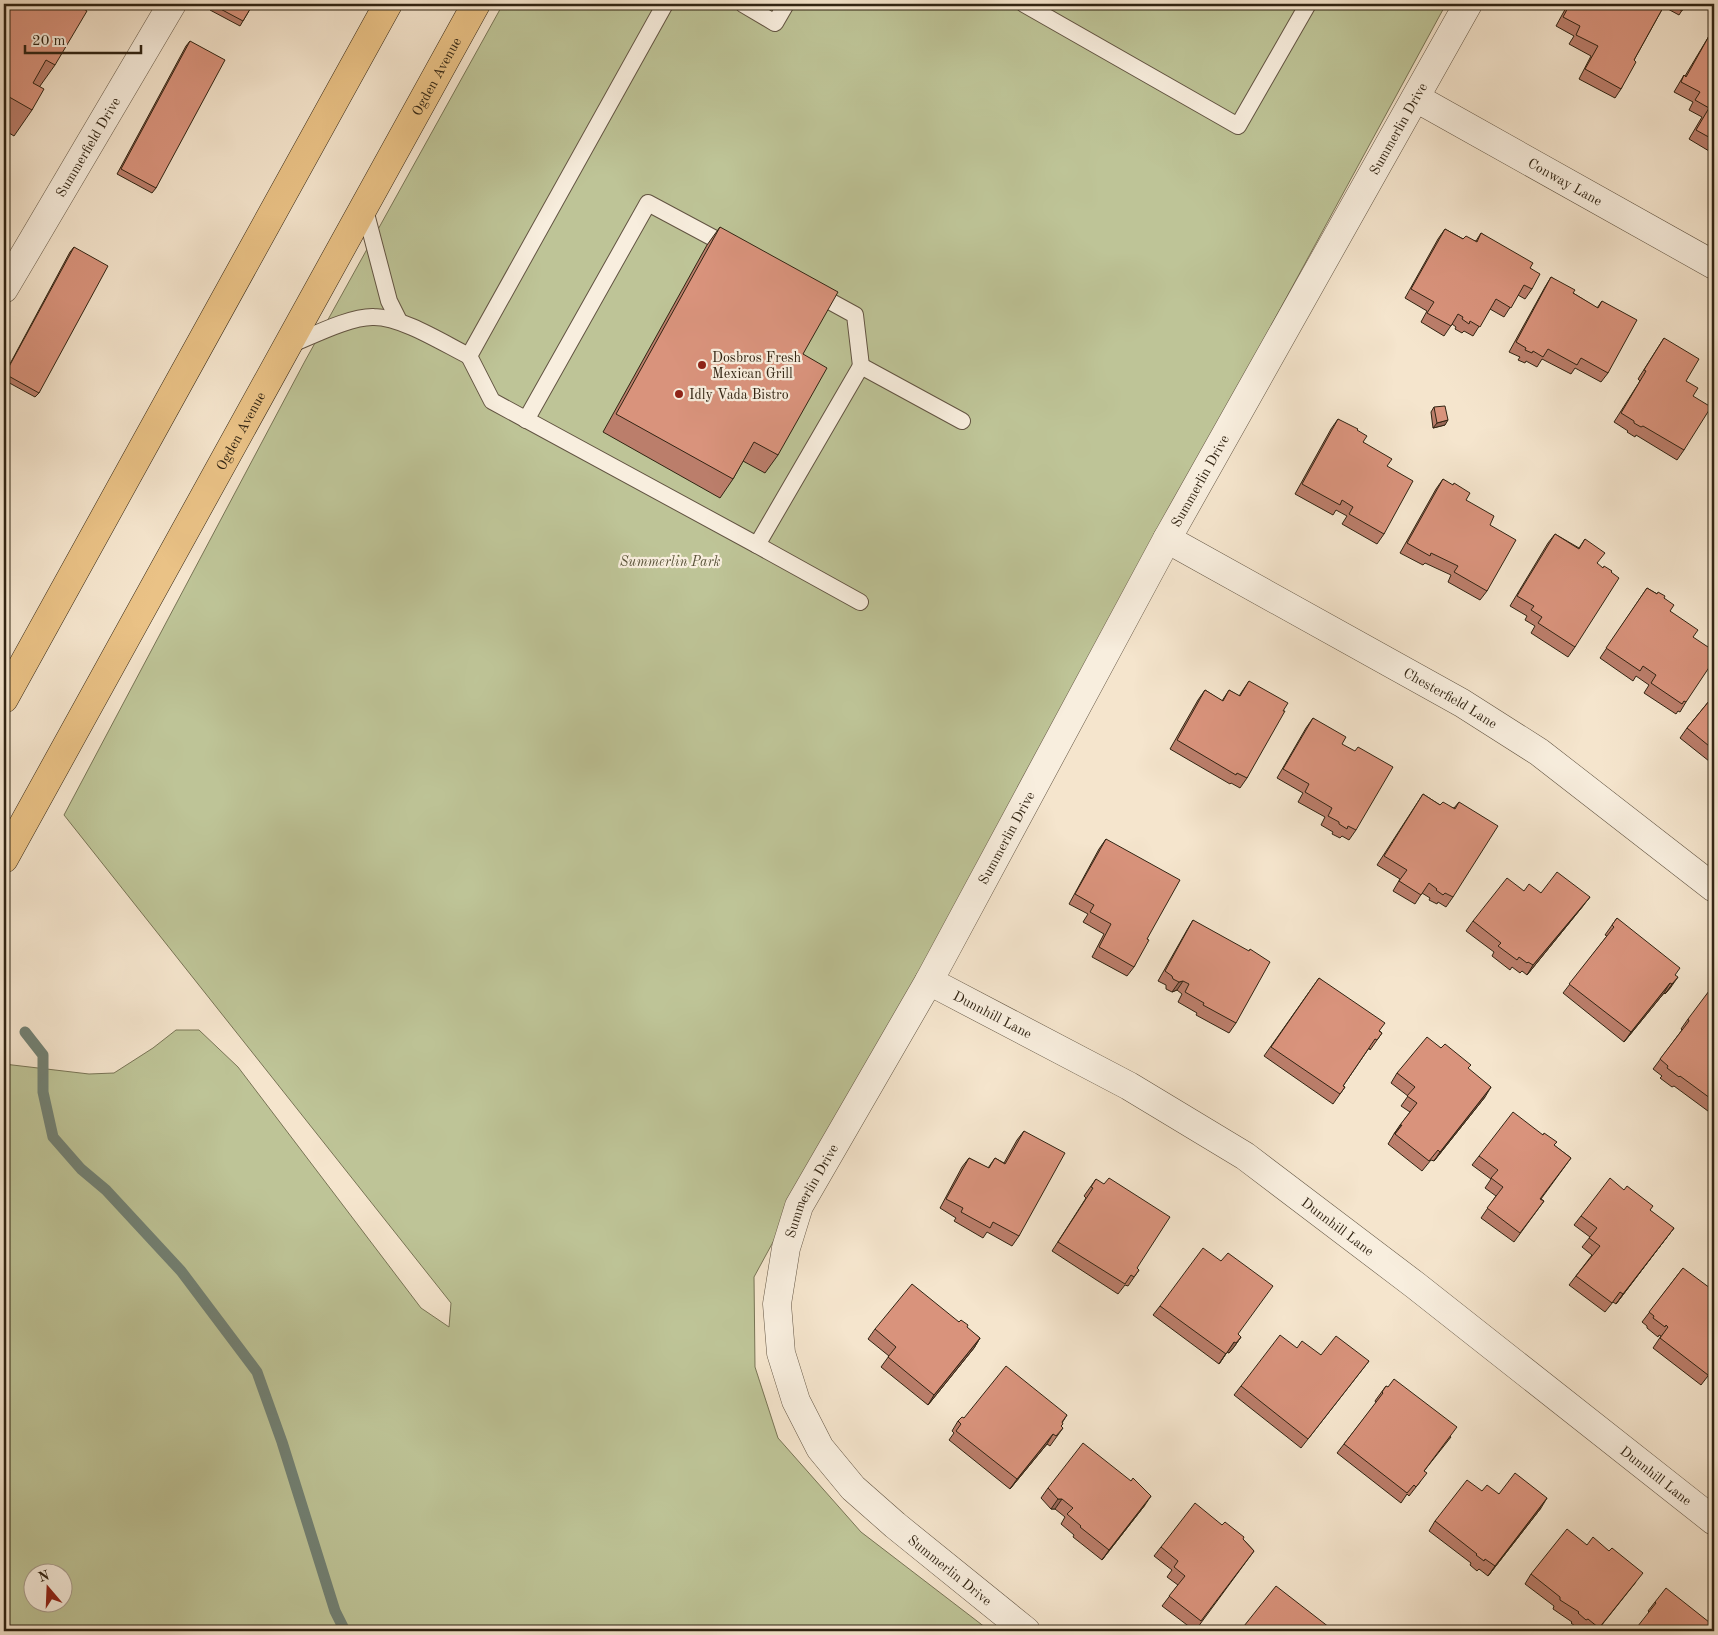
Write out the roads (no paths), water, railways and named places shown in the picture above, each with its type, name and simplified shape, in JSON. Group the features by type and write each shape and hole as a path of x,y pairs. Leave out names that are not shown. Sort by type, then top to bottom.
{"main road":[{"path":"4,699 388,4"},
{"name":"Ogden Avenue","path":"4,859 476,4"}],"street":[{"name":"Summerfield Drive","path":"4,289 172,4"},
{"name":"Summerlin Drive","path":"1026,1631 895,1525 853,1488 820,1448 796,1400 781,1353 778,1304 786,1248 799,1206 929,981 1166,539 1468,4"},
{"name":"Conway Lane","path":"1416,98 1714,264"},
{"name":"Chesterfield Lane","path":"1166,539 1462,703 1539,752 1714,888"},
{"name":"Dunnhill Lane","path":"929,981 1129,1086 1244,1156 1415,1285 1714,1521"}],"lane":[{"path":"469,356 665,4"},
{"path":"743,4 775,23 786,4"},
{"path":"1024,4 1238,126 1308,4"},
{"path":"526,420 648,203 743,254"},
{"path":"364,206 389,301 399,321"},
{"path":"757,544 861,366 856,315 804,287"},
{"path":"287,346 349,322 374,317 399,321 469,356 492,401 757,544 860,602"},
{"path":"861,366 962,421"}],"waterway":[{"path":"25,1032 43,1055 43,1092 53,1137 81,1169 106,1190 181,1271 257,1372 282,1442 335,1611 345,1631"}],"place":[{"name":"Dosbros Fresh Mexican Grill","path":"702,365"},
{"name":"Idly Vada Bistro","path":"679,394"}],"park label":[{"name":"Summerlin Park","path":"670,561"}]}
